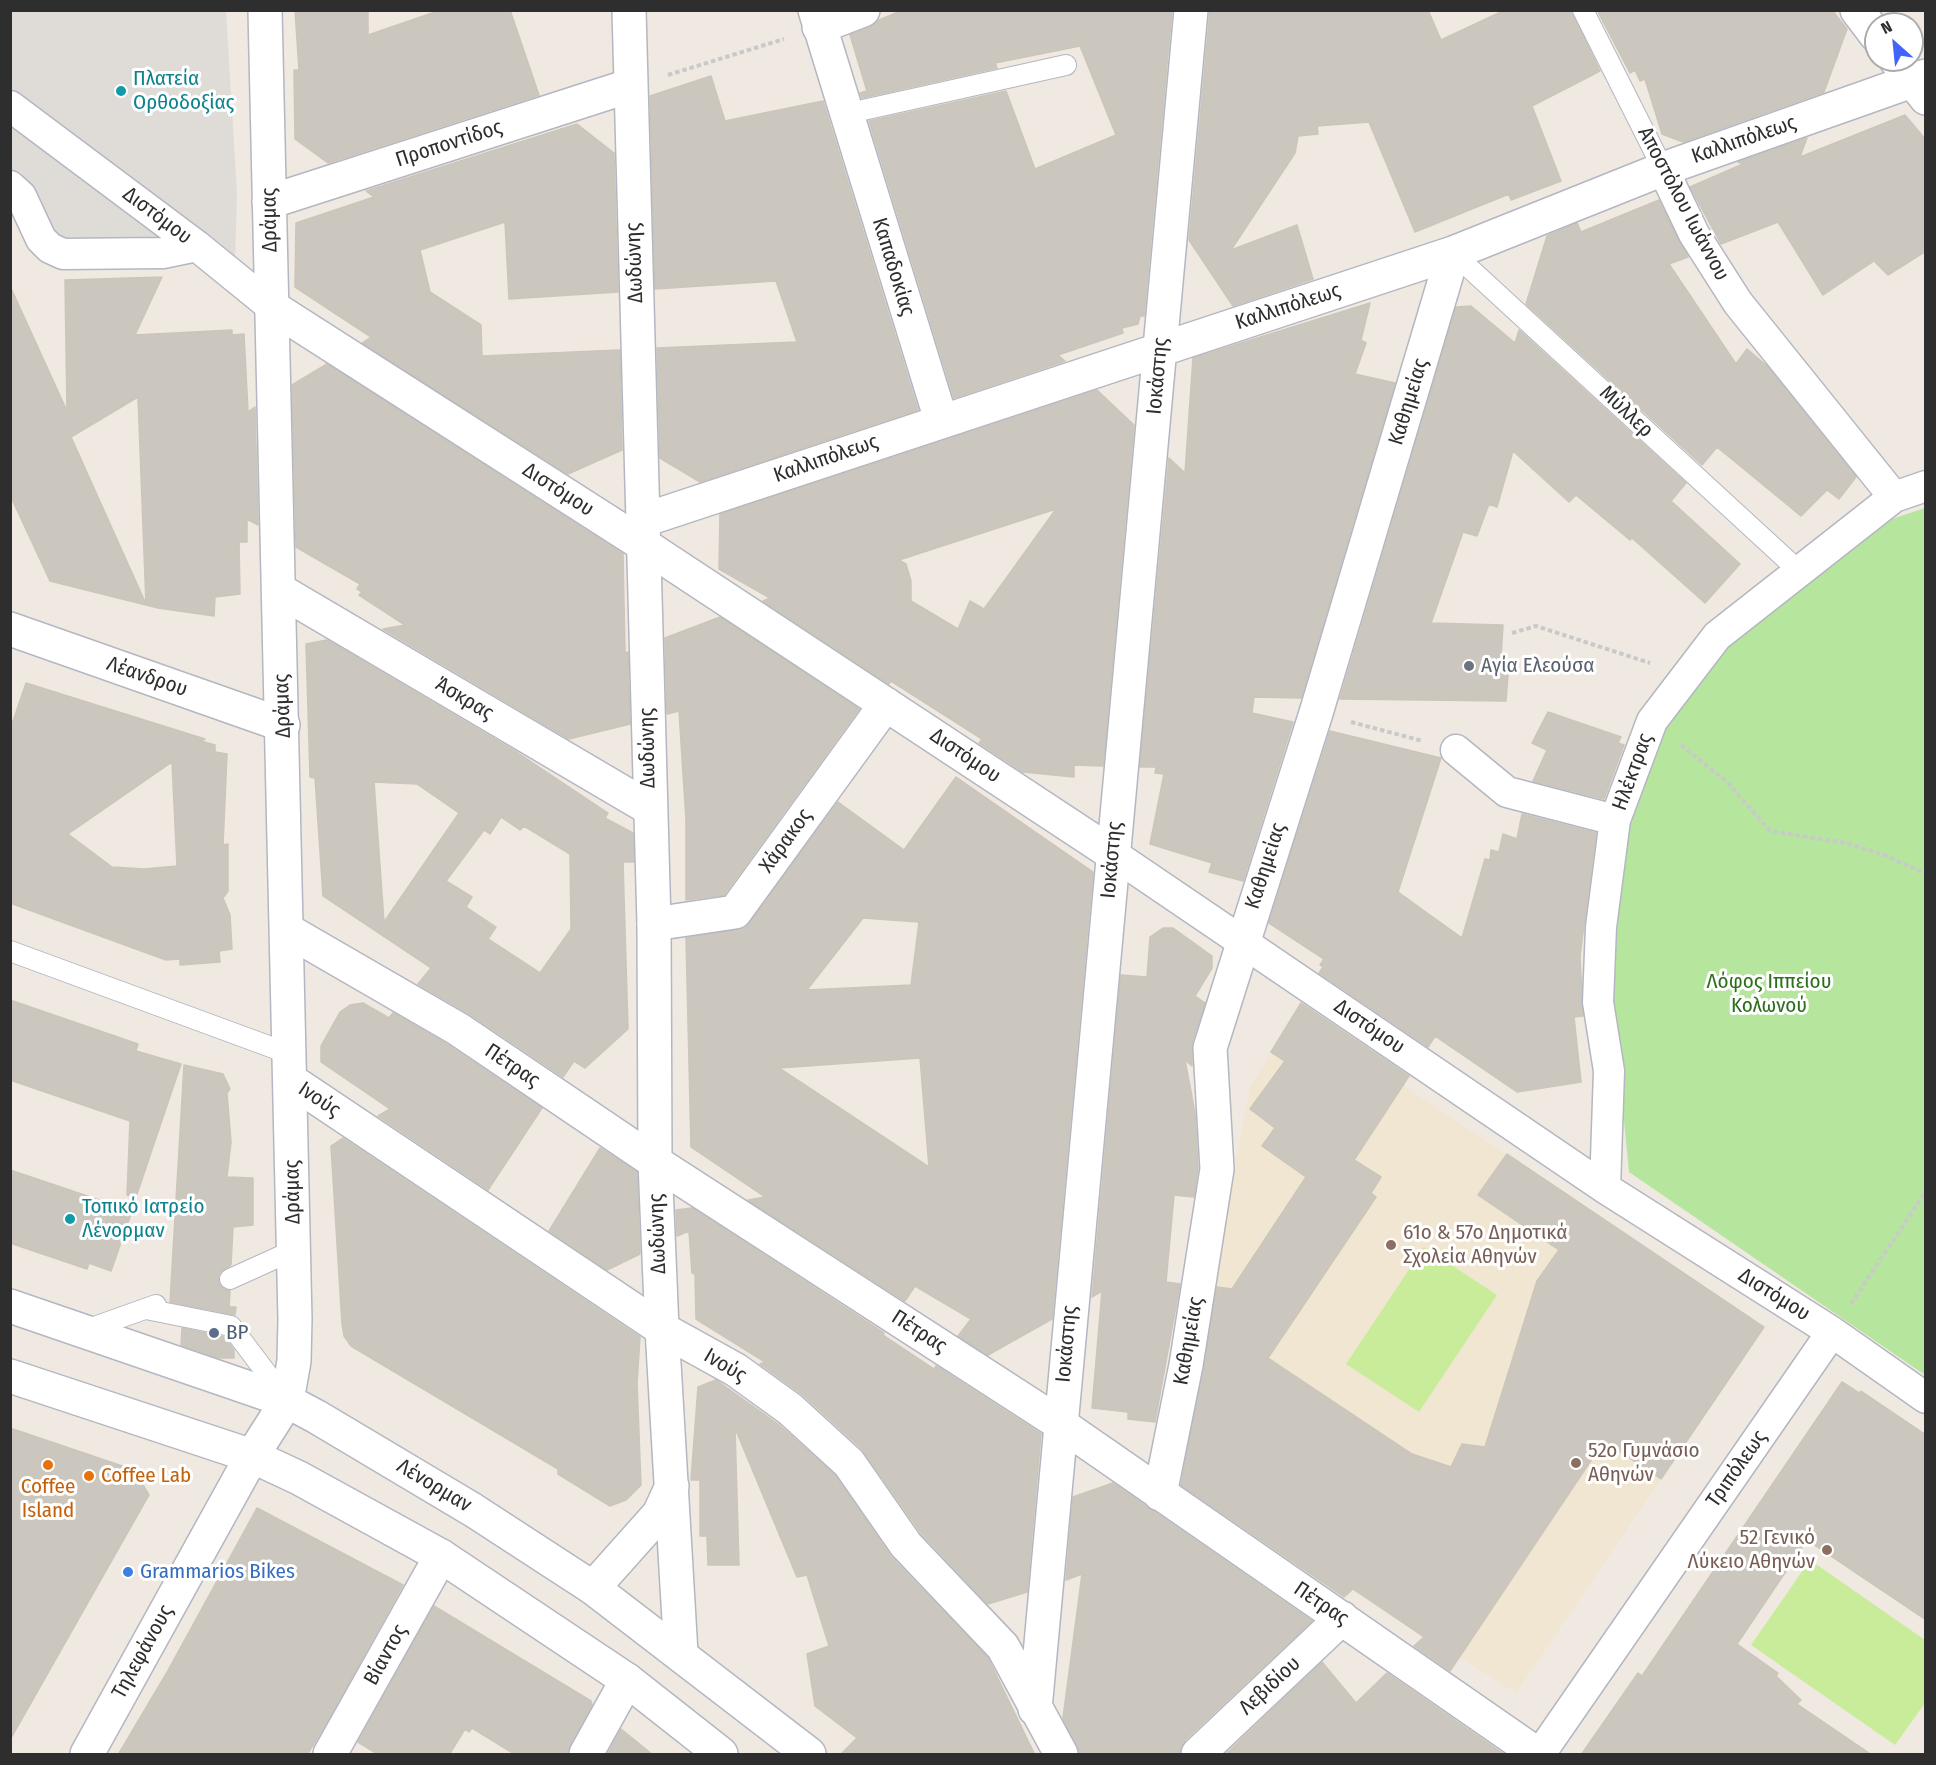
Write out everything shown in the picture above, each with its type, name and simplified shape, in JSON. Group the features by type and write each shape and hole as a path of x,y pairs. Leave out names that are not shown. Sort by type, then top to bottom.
{"street":[{"name":"Δράμας","path":"265,10 294,1250 294,1361 287,1401"},
{"name":"Δωδώνης","path":"629,10 629,87 654,924 655,1162 662,1329 681,1654"},
{"path":"817,19 862,10"},
{"name":"Ιοκάστης","path":"1035,1709 1059,1423 1191,10"},
{"name":"Καπαδοκίας","path":"817,19 941,420"},
{"name":"Καλλιπόλεως","path":"644,533 941,420 1453,253 1663,169 1915,79"},
{"name":"Προποντίδος","path":"269,202 629,87"},
{"name":"Διστόμου","path":"10,106 197,246 272,307 644,533 886,704 1242,940 1605,1188 1832,1332 1926,1398"},
{"name":"Αποστόλου Ιωάννου","path":"1663,169 1694,234 1738,303 1894,497"},
{"path":"10,186 21,196 40,239 50,248 63,254 162,253 197,246"},
{"name":"Καθημείας","path":"1160,1494 1186,1365 1217,1169 1210,1048 1242,940 1316,713 1453,253"},
{"name":"Ηλέκτρας","path":"1605,1188 1609,1071 1598,1002 1601,927 1616,820 1652,721 1718,636 1894,497 1926,486"},
{"name":"Άσκρας","path":"279,590 649,808"},
{"name":"Λέανδρου","path":"10,629 283,725"},
{"name":"Χάρακος","path":"654,924 735,912 886,704"},
{"path":"1456,750 1507,792 1616,820"},
{"name":"Πέτρας","path":"287,930 458,1029 655,1162 1059,1423 1538,1755"},
{"name":"Ινούς","path":"290,1067 662,1329 736,1370 790,1408 849,1463 906,1545 1003,1647 1061,1755"},
{"name":"Λένορμαν","path":"10,1306 287,1401 473,1510 593,1588 809,1755"},
{"name":"Τριπόλεως","path":"1538,1755 1832,1332"},
{"path":"10,1376 252,1456 299,1478 441,1556 627,1680 721,1755"},
{"name":"Τηλεφάνους","path":"87,1755 252,1456 287,1401"},
{"name":"Δωδώνης","path":"593,1588 659,1514 672,1486"},
{"name":"Βίαντος","path":"330,1755 441,1556"},
{"name":"Λεβιδίου","path":"1198,1755 1342,1618"},
{"path":"586,1755 627,1680"}],"lane":[{"name":"Αποστόλου Ιωάννου","path":"1583,10 1663,169"},
{"path":"845,114 1066,65"},
{"name":"Μύλλερ","path":"1453,253 1799,571"},
{"name":"Ινούς","path":"10,951 290,1067"},
{"path":"230,1279 294,1250"},
{"path":"83,1331 170,1300"},
{"path":"146,1309 231,1326 287,1401"}],"path":[{"path":"629,87 817,19"},
{"path":"1512,633 1536,626 1688,676"},
{"path":"1316,713 1456,750"},
{"path":"1652,721 1727,782 1770,831 1846,843 1884,855 1926,874"},
{"path":"1832,1332 1926,1191"}],"shaded area":[{"name":"Πλατεία Ορθοδοξίας","path":"10,11 226,11 237,194 235,262 187,246 61,239 53,236 21,172 11,174"},
{"path":"1295,1013 1764,1327 1516,1693 1400,1618 1276,1428 1307,1384 1204,1331 1250,1087"}],"green space":[{"name":"Λόφος Ιππείου Κολωνού","path":"1925,508 1925,1375 1629,1172 1612,996 1626,822 1659,738 1726,643 1892,519"},
{"path":"1424,1247 1497,1295 1419,1412 1346,1364"},
{"path":"1810,1560 1925,1640 1925,1703 1895,1745 1751,1645"}],"building":[{"path":"295,10 368,10 368,35 441,10 510,10 539,95 328,163 295,139 294,70 299,70"},
{"path":"903,10 1172,10 1144,316 1140,316 1138,324 1122,328 1123,333 1058,355 1065,361 954,398 869,121 1006,91 1035,169 1116,135 1080,46 995,63 997,68 862,98 860,93 867,91 850,35"},
{"path":"1210,10 1428,10 1441,40 1505,10 1571,10 1600,71 1532,106 1561,181 1511,200 1509,194 1415,232 1369,122 1317,126 1318,134 1298,136 1295,153 1231,250 1297,225 1313,279 1233,306 1189,240"},
{"path":"1597,10 1832,10 1847,29 1824,92 1683,142 1662,134 1645,79 1640,81 1635,70 1630,73"},
{"path":"711,76 725,121 823,101 918,410 700,482 660,458 657,348 797,342 776,281 655,289 650,96"},
{"path":"1905,115 1926,140 1926,251 1888,275 1874,261 1823,295 1778,222 1721,244 1690,187 1743,164 1738,162 1807,138 1800,157"},
{"path":"577,124 614,153 618,292 509,299 505,222 420,250 430,292 481,325 482,356 620,350 622,450 568,474 362,343 371,337 295,287 296,223 374,197 366,191"},
{"path":"1659,200 1688,257 1669,264 1736,364 1747,349 1767,366 1856,477 1839,499 1827,490 1801,516 1717,447 1702,465 1526,304 1547,236 1577,223 1581,232"},
{"path":"162,277 135,335 232,330 232,335 244,334 248,412 255,407 258,525 247,519 247,542 239,542 240,594 215,597 214,616 158,608 50,581 10,495 10,286 67,411 65,280","holes":["138,397 146,604 71,437"]},
{"path":"1370,303 1361,340 1366,343 1355,374 1395,383 1301,698 1254,697 1252,713 1293,722 1243,881 1209,872 1212,863 1150,844 1164,774 1155,773 1156,767 1140,767 1169,458 1185,473 1193,358"},
{"path":"1471,306 1515,343 1519,330 1686,483 1671,501 1740,564 1705,603 1632,538 1630,540 1576,495 1569,502 1513,451 1497,507 1489,504 1477,536 1463,532 1431,623 1503,625 1501,656 1509,662 1506,701 1340,699 1456,307"},
{"path":"327,364 623,554 625,653 628,652 630,724 569,739 383,629 405,625 359,595 362,592 357,589 360,584 296,547 292,385"},
{"path":"1097,390 1134,425 1103,766 1074,765 1074,777 1023,772 979,743 982,739 891,681 889,684 763,601 770,598 719,569 720,514","holes":["1056,509 984,609 970,601 958,629 911,601 911,581 906,564 899,560"]},
{"path":"720,617 859,709 724,895 686,900 686,820 679,711 667,714 665,638"},
{"path":"327,640 518,753 608,813 605,818 633,833 634,862 623,862 628,1029 585,1068 574,1061 563,1077 468,1013 418,984 431,968 323,896 315,778 310,777 306,644","holes":["374,782 417,784 459,813 384,922","501,817 520,830 524,826 570,854 571,929 540,973 488,939 496,927 466,907 472,897 446,881 484,830 490,834"]},
{"path":"26,683 205,739 201,741 215,745 215,752 227,754 223,845 228,844 228,891 223,898 230,915 232,949 219,951 220,962 180,965 180,959 166,960 10,903 10,730","holes":["172,762 177,866 144,869 112,867 68,834"]},
{"path":"1548,712 1621,737 1618,743 1624,745 1604,799 1533,781 1547,750 1532,743"},
{"path":"1330,731 1441,758 1398,892 1462,938 1485,859 1490,860 1491,850 1499,852 1503,834 1517,839 1522,814 1596,833 1580,956 1583,1016 1574,1017 1581,1082 1517,1092 1435,1036 1428,1047 1319,973 1324,959 1269,923"},
{"path":"956,777 1093,872 1052,1319 988,1355 958,1336 971,1319 915,1286 905,1301 748,1200 765,1197 691,1147 686,938 745,928 838,802 904,850","holes":["863,918 919,922 911,985 807,990","920,1058 929,1167 779,1068"]},
{"path":"1163,928 1173,928 1212,956 1212,968 1195,996 1205,1003 1192,1043 1192,1066 1185,1060 1195,1113 1198,1168 1194,1197 1174,1195 1166,1282 1180,1284 1155,1422 1128,1419 1128,1412 1092,1408 1102,1291 1092,1297 1121,975 1147,977 1150,937"},
{"path":"10,1000 138,1044 136,1051 181,1064 136,1197 127,1195 130,1121 10,1080"},
{"path":"363,1003 389,1018 393,1013 448,1045 542,1108 488,1190 378,1116 390,1109 321,1062 321,1046 340,1012 350,1005"},
{"path":"1301,1003 1409,1076 1354,1160 1381,1177 1371,1193 1376,1197 1268,1358 1412,1454 1451,1467 1462,1444 1485,1447 1537,1281 1559,1250 1478,1195 1507,1154 1764,1327 1661,1479 1604,1441 1450,1671 1414,1646 1424,1637 1353,1589 1344,1597 1181,1485 1217,1287 1232,1289 1306,1177 1262,1146 1275,1128 1250,1109 1285,1061 1271,1052"},
{"path":"184,1065 223,1074 230,1089 227,1093 231,1142 227,1177 253,1178 253,1225 233,1227 231,1265 218,1277 223,1288 230,1291 229,1307 236,1307 235,1315 170,1302"},
{"path":"343,1138 640,1337 637,1383 641,1485 626,1500 610,1506 558,1474 558,1469 351,1346 344,1336 342,1324 331,1146"},
{"path":"600,1148 637,1172 640,1254 607,1270 549,1231"},
{"name":"Τοπικό Ιατρείο Λένορμαν","path":"10,1170 132,1211 111,1271 89,1263 87,1269 10,1243"},
{"path":"692,1208 884,1333 883,1335 934,1369 936,1366 1041,1434 1027,1592 988,1604 921,1533 862,1449 803,1395 760,1364 765,1362 696,1319 695,1274 692,1273 689,1231 677,1236 676,1210"},
{"path":"182,1328 224,1337 234,1350 234,1358 219,1358 181,1345"},
{"path":"716,1380 778,1424 835,1475 892,1558 988,1658 1035,1755 840,1755 857,1738 815,1706 807,1654 829,1646 807,1575 797,1577 735,1428 739,1565 708,1565 707,1536 700,1536 700,1480 691,1480 698,1387"},
{"path":"1842,1382 1859,1393 1861,1391 1926,1435 1926,1620 1807,1540 1737,1644 1778,1673 1776,1676 1801,1700 1797,1704 1872,1755 1581,1755 1638,1673 1642,1676"},
{"path":"10,1428 134,1470 149,1495 10,1740"},
{"path":"1113,1483 1312,1621 1185,1740 1180,1755 1080,1755 1063,1718 1082,1574 1066,1580 1073,1497"},
{"path":"257,1508 403,1585 327,1722 307,1755 118,1755 166,1674"},
{"path":"434,1606 591,1701 592,1705 567,1755 516,1755 472,1728 469,1732 465,1729 449,1755 379,1755 358,1742"},
{"path":"1322,1662 1356,1703 1387,1673 1505,1755 1225,1755"},
{"path":"621,1729 653,1755 607,1755"}],"place":[{"name":"Πλατεία Ορθοδοξίας","path":"121,91"},
{"name":"Αγία Ελεούσα","path":"1469,666"},
{"name":"Τοπικό Ιατρείο Λένορμαν","path":"70,1219"},
{"name":"61ο & 57ο Δημοτικά Σχολεία Αθηνών","path":"1391,1245"},
{"name":"BP","path":"214,1333"},
{"name":"52ο Γυμνάσιο Αθηνών","path":"1576,1463"},
{"name":"Coffee Island","path":"48,1465"},
{"name":"Coffee Lab","path":"89,1476"},
{"name":"52 Γενικό Λύκειο Αθηνών","path":"1827,1550"},
{"name":"Grammarios Bikes","path":"128,1572"}]}
